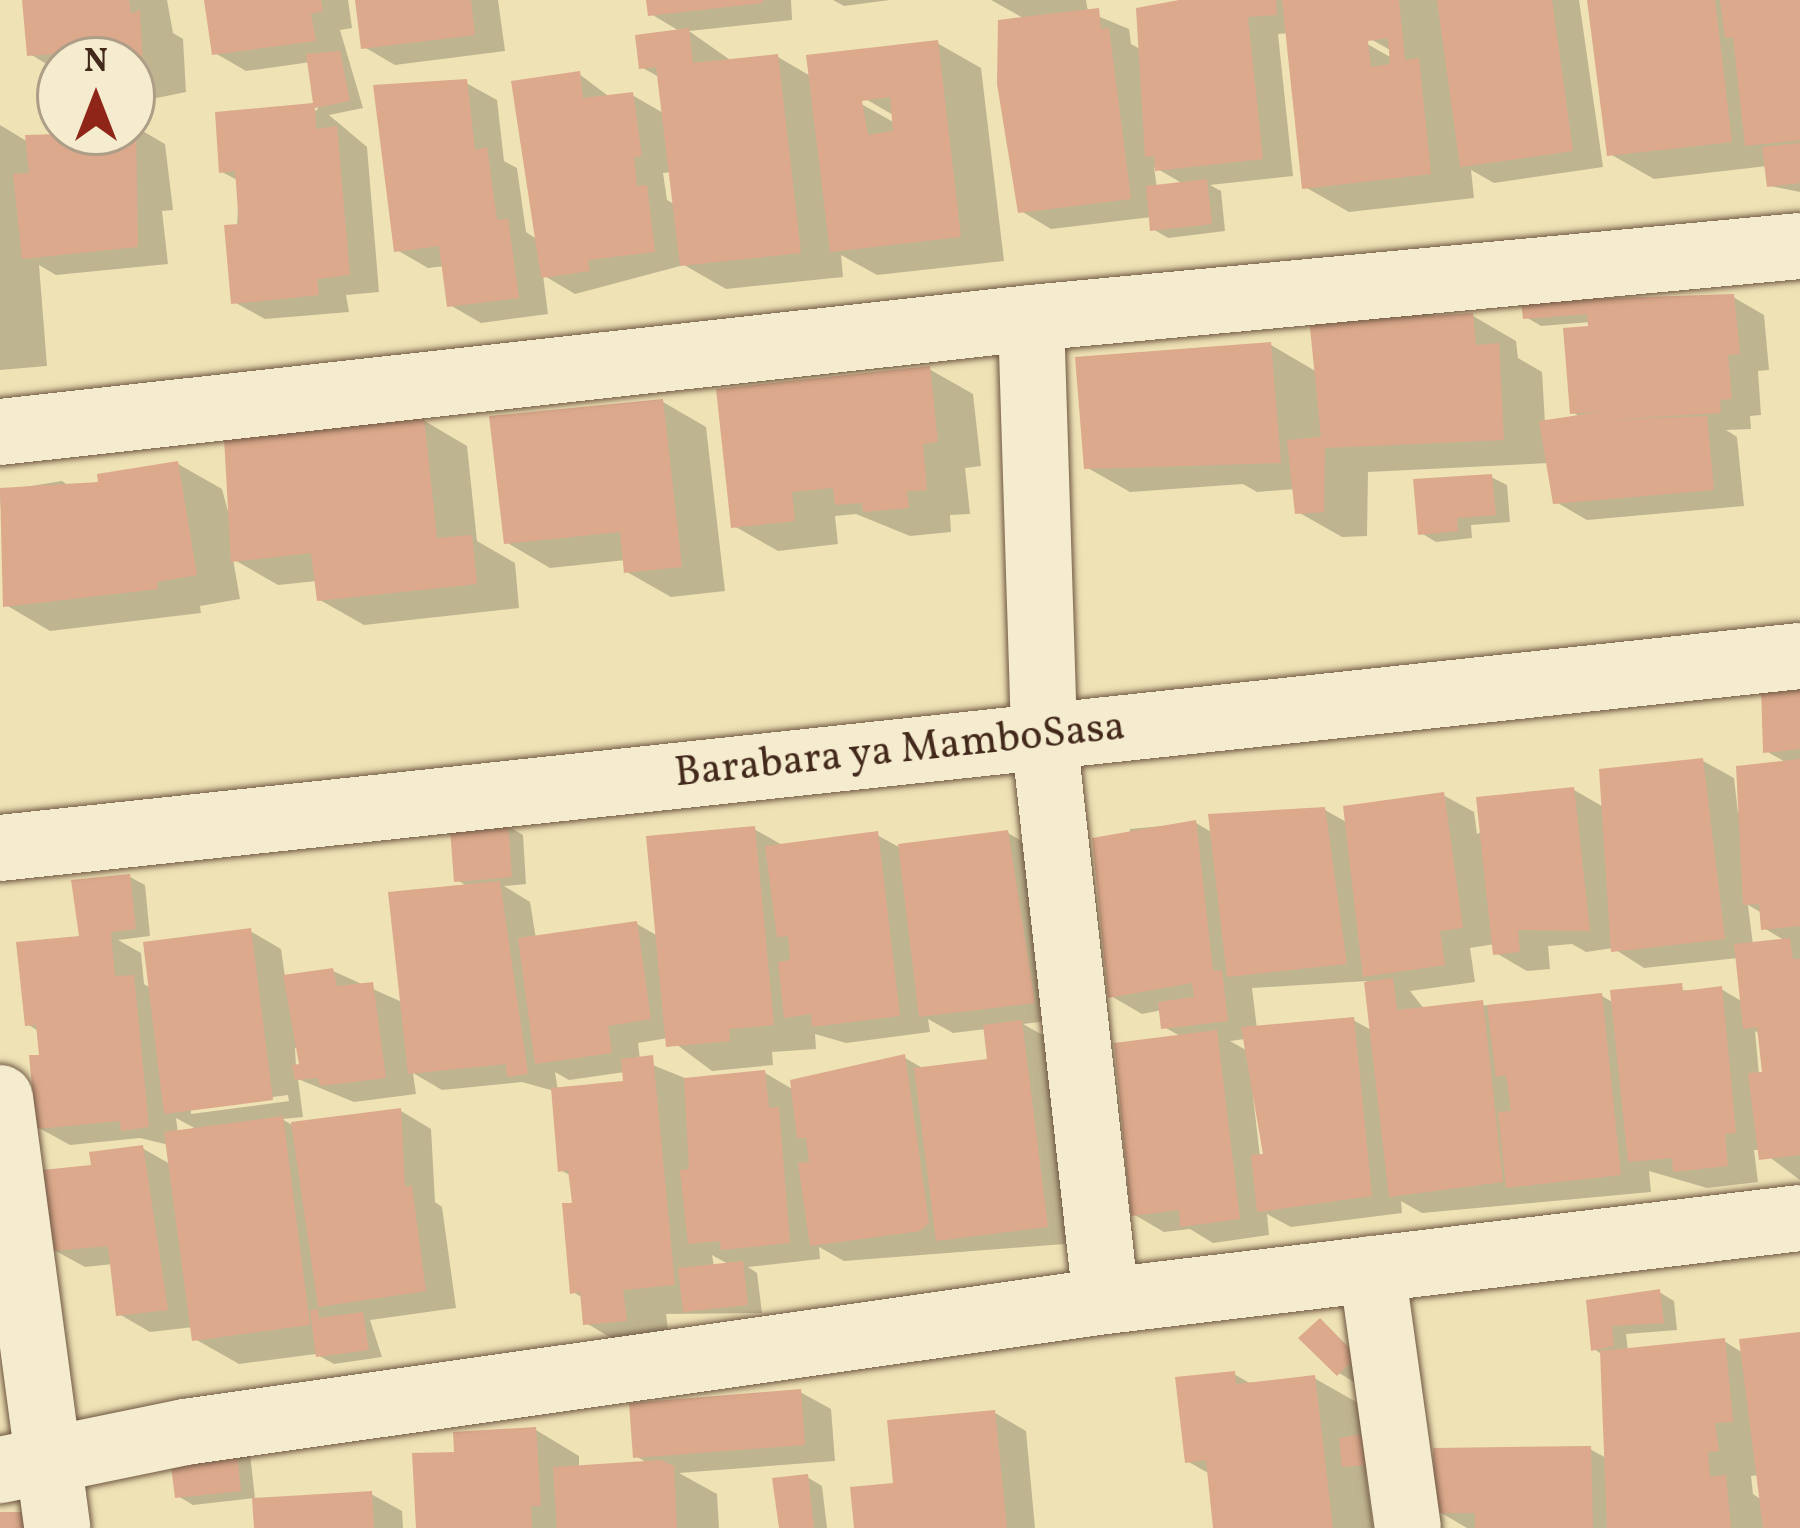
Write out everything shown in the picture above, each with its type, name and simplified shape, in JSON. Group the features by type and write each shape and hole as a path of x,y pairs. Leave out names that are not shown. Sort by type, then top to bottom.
{"street":[{"path":"0,432 1031,318 1800,246"},
{"path":"1031,318 1044,736 1106,1301"},
{"name":"Barabara ya MamboSasa","path":"0,848 1800,656"},
{"path":"0,1098 36,1488 185,1432 1106,1301 1800,1218"},
{"path":"1372,1269 1408,1528"}],"building":[{"path":"22,0 129,0 131,14 140,10 141,36 36,36 36,55 27,56"},
{"path":"204,0 321,0 323,11 311,14 316,41 212,55"},
{"path":"355,0 471,0 475,35 361,49"},
{"path":"646,0 763,0 763,3 648,16"},
{"path":"1179,0 1276,0 1277,15 1248,17 1263,159 1155,171 1154,156 1145,157 1136,8"},
{"path":"1282,0 1399,0 1405,60 1419,58 1431,174 1302,189","holes":["1388,38 1390,64 1371,67 1368,41"]},
{"path":"1437,0 1552,0 1573,151 1460,167"},
{"path":"1587,0 1715,0 1732,142 1607,156"},
{"path":"1720,0 1800,0 1800,140 1745,146 1733,37 1725,38"},
{"path":"1099,8 1101,29 1109,28 1131,199 1018,213 997,84 998,20"},
{"path":"689,28 693,63 778,54 801,253 680,266 656,67 639,69 635,35"},
{"path":"938,40 961,237 830,252 806,55","holes":["890,97 893,131 868,135 862,101"]},
{"path":"340,51 350,101 315,108 316,129 337,126 350,275 317,279 319,295 231,304 224,225 239,224 235,171 219,173 215,112 313,103 306,54"},
{"path":"580,71 583,98 633,92 642,156 634,157 637,186 647,185 655,252 588,260 590,271 541,278 511,81"},
{"path":"467,79 475,150 487,147 497,220 508,219 519,298 447,307 439,246 394,252 373,85"},
{"path":"25,135 36,135 36,156 136,156 138,247 22,259 13,174 29,173"},
{"path":"1800,143 1800,183 1767,187 1762,147"},
{"path":"1207,179 1212,224 1150,231 1146,186"},
{"path":"1519,281 1585,299 1734,294 1740,354 1728,355 1732,399 1720,400 1721,413 1605,420 1707,416 1714,490 1553,504 1539,421 1606,411 1570,414 1563,328 1588,326 1587,314 1523,319"},
{"path":"1422,305 1423,316 1473,313 1476,345 1499,343 1504,440 1325,448 1324,512 1295,514 1287,440 1321,437 1309,318"},
{"path":"1271,342 1281,463 1084,469 1075,357"},
{"path":"930,366 938,442 923,444 927,490 907,491 909,508 863,512 862,503 835,505 833,488 792,492 795,521 731,528 716,389"},
{"path":"663,399 682,567 624,573 620,532 504,544 489,416"},
{"path":"424,417 437,538 472,535 477,584 317,601 311,553 231,562 224,438"},
{"path":"178,461 197,575 157,582 158,589 3,607 0,488 98,482 97,474"},
{"path":"1492,474 1496,515 1457,518 1458,531 1418,535 1413,479"},
{"path":"1800,684 1800,749 1763,753 1761,687"},
{"path":"1703,758 1725,939 1611,952 1599,769"},
{"path":"1800,759 1800,926 1761,930 1759,904 1743,905 1736,766"},
{"path":"1574,787 1590,931 1518,930 1520,952 1493,955 1476,797"},
{"path":"1444,792 1463,928 1440,931 1445,965 1363,977 1343,806"},
{"path":"1325,807 1347,964 1227,977 1208,814"},
{"path":"1196,820 1213,971 1222,970 1228,1021 1161,1029 1158,1002 1194,997 1192,983 1108,998 1092,838"},
{"path":"508,823 512,877 454,882 450,828"},
{"path":"755,826 774,1025 729,1029 730,1041 666,1047 646,836"},
{"path":"1008,830 1035,1003 919,1017 898,844"},
{"path":"878,831 900,1016 812,1027 811,1014 784,1018 778,962 790,960 788,936 777,937 765,846"},
{"path":"130,874 136,929 111,932 115,976 134,975 149,1127 121,1131 120,1121 36,1129 29,1055 39,1055 36,1025 25,1026 16,942 79,936 71,880"},
{"path":"500,881 528,1074 507,1077 506,1064 408,1074 388,892"},
{"path":"637,921 651,1019 608,1026 612,1053 535,1064 518,938"},
{"path":"251,928 273,1100 164,1114 143,942"},
{"path":"1790,938 1793,959 1800,959 1800,1155 1759,1160 1748,1073 1762,1072 1757,1027 1743,1029 1734,944"},
{"path":"333,968 337,986 373,982 386,1078 320,1086 318,1078 295,1080 292,1065 299,1064 283,975"},
{"path":"1393,978 1397,1010 1483,1000 1503,1182 1389,1197 1364,982"},
{"path":"1682,983 1683,991 1722,986 1736,1133 1725,1134 1728,1166 1673,1172 1672,1158 1628,1162 1610,990"},
{"path":"1602,993 1621,1175 1506,1188 1498,1112 1511,1111 1506,1075 1496,1077 1487,1005"},
{"path":"1354,1017 1372,1196 1257,1212 1251,1155 1263,1154 1241,1027"},
{"path":"1022,1020 1048,1227 936,1241 914,1068 987,1059 983,1025"},
{"path":"1217,1030 1240,1219 1180,1227 1179,1210 1131,1216 1114,1043"},
{"path":"905,1054 929,1223 920,1231 810,1246 798,1163 809,1162 806,1138 797,1138 790,1080"},
{"path":"653,1055 675,1285 623,1290 627,1321 583,1325 580,1292 570,1294 562,1203 572,1203 568,1170 558,1172 551,1088 623,1081 621,1059"},
{"path":"765,1070 769,1108 779,1107 790,1243 721,1250 720,1241 688,1244 680,1170 689,1169 684,1078"},
{"path":"401,1108 405,1187 412,1186 426,1291 318,1307 291,1122"},
{"path":"283,1116 310,1325 192,1341 164,1132"},
{"path":"143,1145 168,1310 116,1316 108,1246 52,1251 42,1170 91,1165 89,1152"},
{"path":"743,1261 748,1305 683,1312 678,1268"},
{"path":"1660,1289 1664,1323 1612,1326 1614,1346 1591,1351 1586,1300"},
{"path":"318,1309 319,1318 363,1312 369,1350 316,1357 310,1310"},
{"path":"1320,1318 1357,1356 1337,1376 1298,1338"},
{"path":"1800,1332 1800,1528 1763,1528 1739,1339"},
{"path":"1725,1338 1733,1422 1715,1423 1719,1451 1708,1452 1710,1477 1726,1475 1731,1528 1607,1528 1600,1351"},
{"path":"1235,1371 1236,1384 1315,1375 1333,1528 1213,1528 1206,1460 1185,1463 1175,1377"},
{"path":"801,1389 805,1445 633,1458 629,1403"},
{"path":"995,1410 1007,1528 854,1528 850,1487 893,1483 887,1420"},
{"path":"536,1427 541,1506 531,1506 532,1528 416,1528 412,1453 454,1452 453,1432"},
{"path":"1364,1434 1366,1465 1342,1467 1339,1438"},
{"path":"236,1443 241,1491 175,1498 169,1450"},
{"path":"1591,1446 1593,1528 1475,1528 1475,1513 1435,1513 1433,1448"},
{"path":"661,1460 674,1466 677,1528 557,1528 553,1467"},
{"path":"808,1474 814,1528 779,1528 772,1478"},
{"path":"372,1491 374,1528 254,1528 252,1498"},
{"path":"0,1512 30,1512 31,1528 0,1528"}]}
